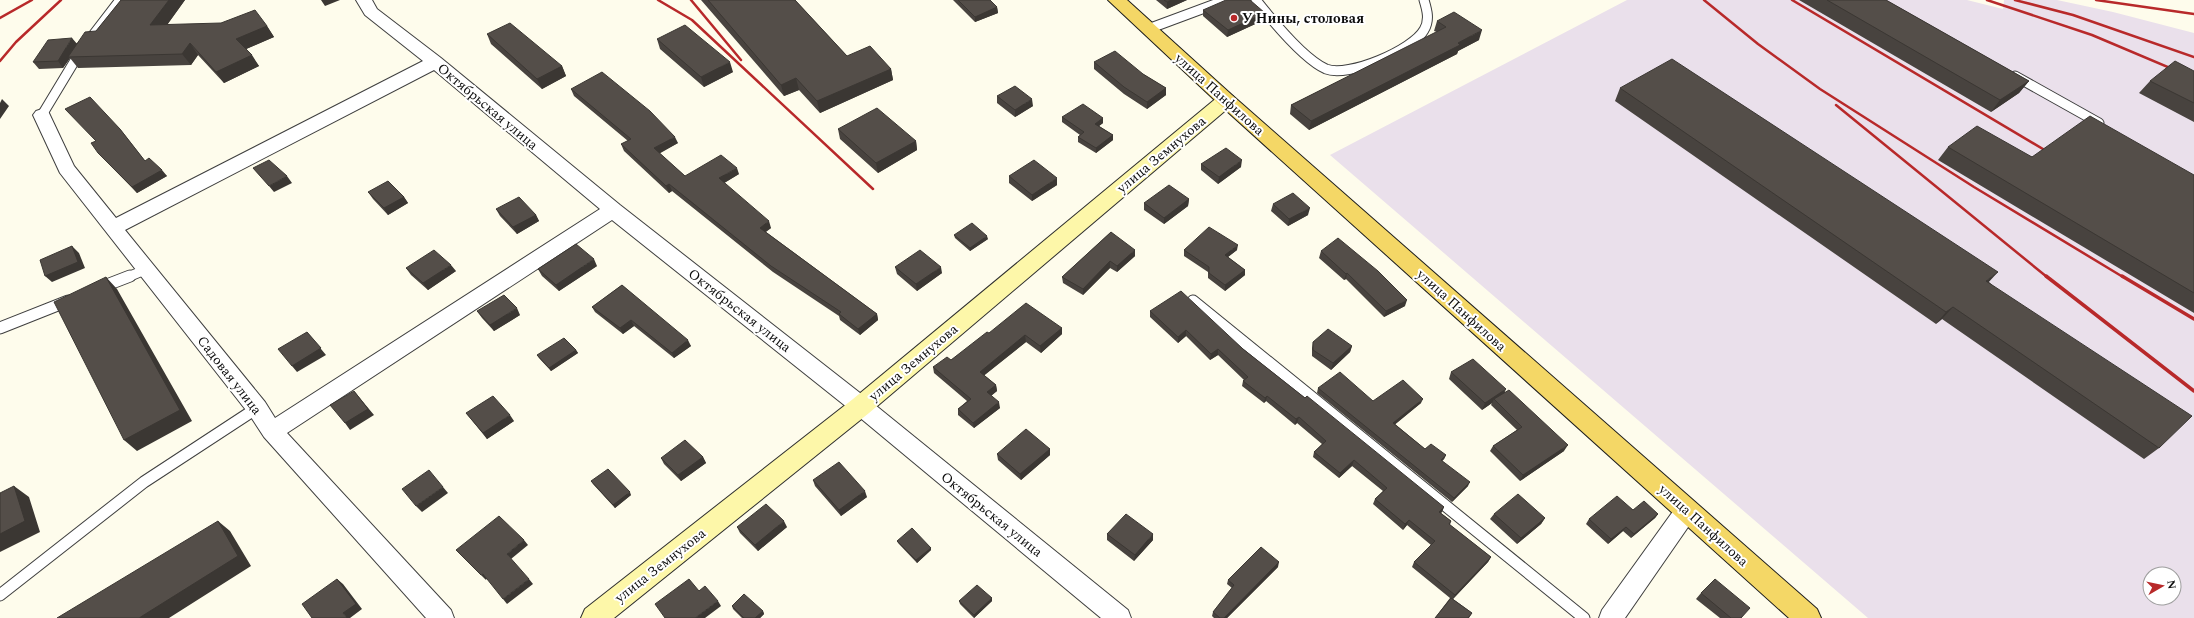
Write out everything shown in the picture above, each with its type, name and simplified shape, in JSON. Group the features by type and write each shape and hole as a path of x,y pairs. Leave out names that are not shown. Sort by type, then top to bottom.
{"main road":[{"name":"улица Панфилова","path":"1117,0 1226,100 1808,618"},
{"name":"улица Земнухова","path":"594,618 861,406 1226,100"}],"street":[{"name":"Октябрьская улица","path":"364,0 371,12 435,62 613,210 861,406 1119,618"},
{"path":"114,227 435,62"},
{"name":"Садовая улица","path":"42,114 66,169 114,227 257,408 272,431 442,618"},
{"path":"272,431 613,210"},
{"path":"1611,618 1687,510"}],"lane":[{"path":"42,114 80,52 120,0"},
{"path":"1148,29 1226,0"},
{"path":"1256,0 1314,61 1326,69 1343,71 1368,64 1412,42 1422,33 1428,21 1424,0"},
{"path":"2009,73 2105,127"},
{"path":"0,328 147,269"},
{"path":"1193,301 1584,618"},
{"path":"0,595 144,482 257,408"}],"shaded area":[{"path":"1627,0 1967,0 2003,9 2004,0 2057,0 2113,12 2194,33 2194,618 1868,618 1330,155"}],"building":[{"path":"121,0 169,0 150,25 221,23 255,10 267,26 236,39 252,55 216,72 190,43 182,54 68,57 85,32 96,31"},
{"path":"708,0 795,0 847,56 870,46 891,69 817,101 796,78 781,85"},
{"path":"958,0 990,0 997,7 975,17"},
{"path":"1226,0 1250,0 1265,13 1228,30 1203,10"},
{"path":"1827,0 1886,0 2029,81 2000,100"},
{"path":"1454,12 1482,30 1458,43 1460,45 1311,121 1291,105 1446,27 1437,21"},
{"path":"510,23 562,66 537,79 487,34"},
{"path":"685,25 730,62 701,77 657,39"},
{"path":"72,38 58,61 33,62 48,40"},
{"path":"1115,51 1143,74 1166,88 1147,102 1124,87 1094,62"},
{"path":"1672,59 1998,272 1986,281 2192,416 2159,448 1953,307 1946,312 1620,88"},
{"path":"2175,61 2194,71 2194,103 2150,81"},
{"path":"602,72 650,111 675,137 654,148 685,176 721,155 737,168 719,178 769,221 760,228 877,314 858,329 839,314 841,312 771,266 669,184 666,186 621,144 631,139 571,89"},
{"path":"1015,86 1032,99 1015,110 997,96"},
{"path":"90,97 120,129 145,161 149,158 162,170 132,187 98,153 91,143 96,141 65,109"},
{"path":"1083,104 1103,118 1095,124 1113,135 1096,148 1078,137 1084,132 1062,117"},
{"path":"877,108 916,141 876,163 838,129"},
{"path":"2090,116 2194,175 2194,293 1948,147 1977,126 2032,157"},
{"path":"1226,148 1242,160 1219,177 1201,164"},
{"path":"269,160 287,176 269,186 253,168"},
{"path":"1034,160 1057,178 1032,195 1009,176"},
{"path":"388,181 404,197 384,208 368,192"},
{"path":"1169,185 1189,199 1164,218 1144,203"},
{"path":"1293,193 1310,208 1289,219 1273,204"},
{"path":"519,197 536,215 513,227 496,209"},
{"path":"972,223 987,236 970,248 954,235"},
{"path":"1209,227 1238,245 1225,255 1245,270 1225,285 1209,273 1209,267 1184,250"},
{"path":"1111,232 1135,250 1117,266 1110,261 1083,289 1062,277"},
{"path":"1338,238 1378,271 1407,300 1386,311 1347,273 1346,274 1321,251"},
{"path":"576,244 594,259 556,285 538,269"},
{"path":"72,246 78,262 45,276 40,260"},
{"path":"434,250 451,265 423,283 406,268"},
{"path":"920,250 941,267 916,284 895,267"},
{"path":"106,277 180,410 124,440 54,302"},
{"path":"622,285 688,340 672,353 631,320 620,328 592,307"},
{"path":"1181,291 1243,349 1305,398 1307,396 1444,507 1439,512 1451,521 1449,524 1491,557 1455,595 1414,562 1435,541 1409,520 1405,524 1375,499 1387,488 1354,460 1340,473 1314,452 1326,441 1299,417 1296,419 1267,396 1265,398 1243,381 1248,377 1218,349 1211,354 1186,330 1178,337 1150,311"},
{"path":"504,295 517,308 490,325 477,311"},
{"path":"1026,303 1062,328 1040,346 1025,335 980,372 996,385 987,392 999,402 973,423 958,409 971,399 933,367 947,357 951,360 987,332 989,333"},
{"path":"1328,329 1352,346 1333,363 1313,350 1313,342"},
{"path":"307,332 321,348 292,366 278,349"},
{"path":"564,338 576,350 549,368 537,355"},
{"path":"1473,359 1506,389 1485,403 1451,372"},
{"path":"1340,372 1373,401 1403,380 1423,399 1393,423 1425,449 1431,444 1446,455 1441,460 1470,482 1454,498 1318,388"},
{"path":"1509,390 1568,445 1523,475 1493,446 1522,427 1494,399"},
{"path":"354,391 368,409 345,423 330,405"},
{"path":"493,396 510,415 483,433 466,413"},
{"path":"1026,429 1050,449 1020,474 997,454"},
{"path":"685,440 703,457 678,475 661,458"},
{"path":"839,462 865,491 839,510 813,480"},
{"path":"608,469 630,492 613,505 591,481"},
{"path":"429,470 443,487 416,506 402,489"},
{"path":"14,486 25,521 0,534 0,493"},
{"path":"1518,494 1545,518 1521,538 1494,514"},
{"path":"1617,496 1633,510 1644,501 1658,514 1634,534 1626,527 1611,539 1589,519"},
{"path":"766,504 784,521 755,545 737,527"},
{"path":"1126,514 1153,534 1135,555 1107,534"},
{"path":"499,516 524,540 507,554 529,579 503,599 483,574 481,575 456,550"},
{"path":"218,521 238,556 139,618 57,618"},
{"path":"912,528 931,548 916,560 897,541"},
{"path":"1261,547 1279,562 1224,618 1220,618 1213,612 1234,585 1228,580"},
{"path":"337,579 356,604 343,613 347,618 312,618 302,604"},
{"path":"689,579 699,591 705,586 718,601 695,618 665,618 655,604"},
{"path":"1715,579 1750,608 1741,618 1731,618 1701,593"},
{"path":"977,585 992,598 974,615 959,601"},
{"path":"744,594 763,611 755,618 744,618 732,606"},
{"path":"1451,598 1472,613 1468,618 1435,618"}],"railway":[{"path":"0,18 32,0"},
{"path":"0,61 16,42 61,0"},
{"path":"658,0 692,20 873,189"},
{"path":"691,0 741,60"},
{"path":"1704,0 1758,44 1820,89 1974,187 2123,277"},
{"path":"1792,0 2053,155"},
{"path":"1987,0 2092,35 2194,78"},
{"path":"2015,0 2073,15 2194,57"},
{"path":"2096,0 2194,14"},
{"path":"1836,105 2047,277"},
{"path":"2046,276 2194,391"},
{"path":"2122,276 2194,319"}],"place":[{"name":"У Нины, столовая","path":"1234,18"}]}
